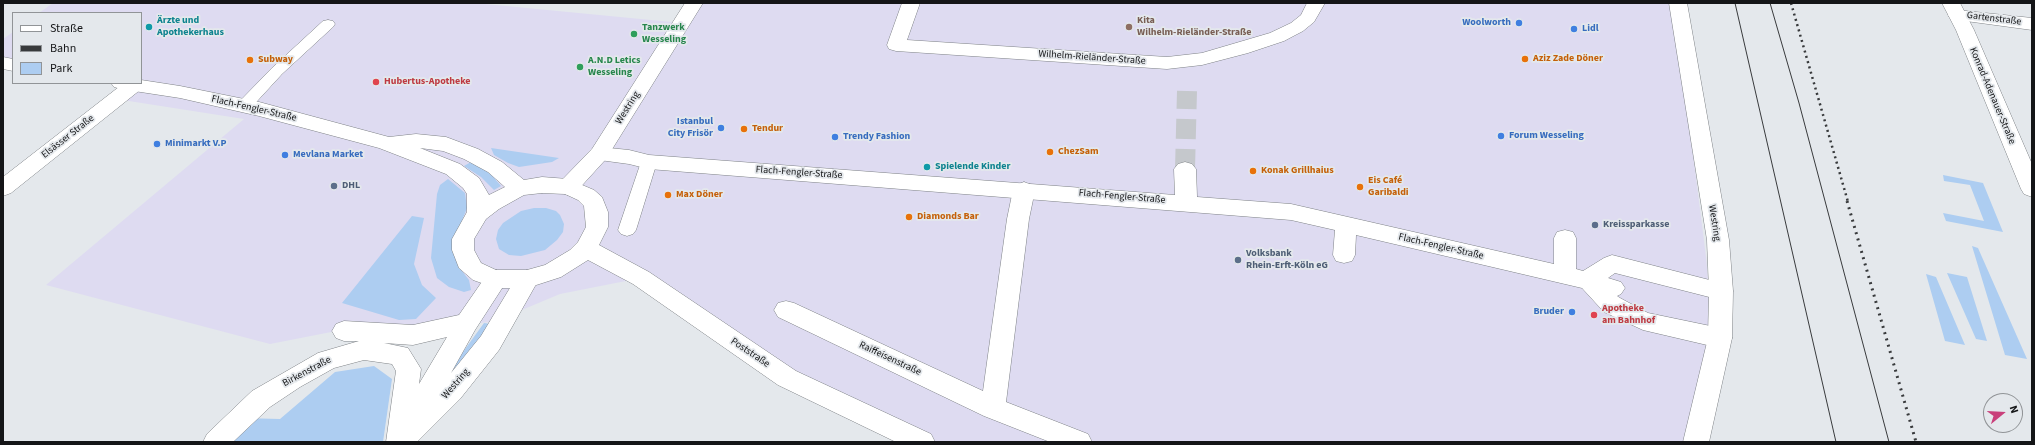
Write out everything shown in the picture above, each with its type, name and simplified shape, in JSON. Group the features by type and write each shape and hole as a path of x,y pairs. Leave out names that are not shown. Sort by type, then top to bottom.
{"street":[{"name":"Westring","path":"568,187 599,154 694,3"},
{"name":"Wilhelm-Rieländer-Straße","path":"911,3 896,45 1187,62 1242,49 1277,37 1297,27 1308,18 1316,3"},
{"name":"Westring","path":"1678,3 1718,240 1721,290 1720,338 1696,442"},
{"name":"Gartenstraße","path":"1983,3 2032,10"},
{"name":"Gartenstraße","path":"1954,9 2032,24"},
{"name":"Konrad-Adenauer-Straße","path":"1954,9 2032,189"},
{"name":"Flach-Fengler-Straße","path":"127,84 180,92 244,106 386,143 453,169 471,183 478,194 478,213"},
{"name":"Elsässer Straße","path":"3,188 127,84"},
{"name":"Flach-Fengler-Straße","path":"386,143 416,141 446,144 471,154 495,167 520,188"},
{"name":"Flach-Fengler-Straße","path":"599,154 629,157 649,162 1186,202 1291,212 1576,277 1613,288"},
{"path":"1185,169 1186,202"},
{"path":"542,185 568,187 586,196 594,204 597,212 597,227 586,248 578,256 553,271 527,279 496,279 481,274 473,269 467,262 463,250 463,239 470,224 478,213 491,203 520,188 542,185"},
{"path":"993,408 1018,219 1024,190"},
{"path":"1344,255 1346,225"},
{"path":"1565,238 1576,277 1612,305 1643,321 1720,338"},
{"name":"Poststraße","path":"586,248 641,278 787,378 922,442"},
{"path":"1576,277 1612,264 1721,290"},
{"name":"Westring","path":"400,442 467,323 496,279"},
{"name":"Westring","path":"400,442 451,392 490,343 511,310 527,279"},
{"name":"Raiffeisenstraße","path":"786,310 993,408 1079,442"},
{"path":"344,331 414,336 467,323"},
{"name":"Birkenstraße","path":"216,442 261,399 291,380 327,360 364,350 399,355 409,369 400,442"}],"lane":[{"path":"244,106 277,71 328,24"},
{"path":"627,230 649,162"}],"shaded area":[{"path":"53,3 475,3 682,23 694,3 1674,3 1706,257 1712,329 1684,442 924,442 790,377 641,278 560,294 493,322 397,328 372,324 270,344 46,285 244,119 116,99 139,84 142,84 142,12 40,12"},
{"path":"12,33 12,65 3,63 3,39"}],"green space":[{"path":"491,148 559,158 552,162 519,167 494,155"},
{"path":"471,162 490,173 501,186 494,190 481,177 464,166"},
{"path":"1943,175 1983,183 2003,232 1946,221 1943,213 1984,221 1970,185 1944,181"},
{"path":"448,179 465,193 467,208 456,236 455,254 462,271 469,280 471,290 464,292 449,287 437,278 431,258 437,194 440,185"},
{"path":"534,208 546,208 556,211 560,215 564,224 563,232 557,240 545,250 521,256 509,255 499,249 496,239 498,230 503,223 521,211"},
{"path":"412,216 424,218 414,264 422,285 436,298 416,319 399,320 342,303"},
{"path":"1972,246 1978,248 2027,359 2005,355"},
{"path":"1947,273 1967,277 1987,341 1976,339"},
{"path":"1926,274 1936,277 1965,345 1945,341"},
{"path":"484,323 492,324 450,384 441,382"},
{"path":"374,366 392,379 383,442 216,442 242,418 280,419 335,372"}],"tunnel":[{"path":"1185,169 1187,91"}],"tram line":[{"path":"1735,3 1836,442"},
{"path":"1770,3 1799,103 1889,442"}],"railway":[{"path":"1791,3 1848,202"},
{"path":"1847,201 1916,442"}],"place":[{"name":"Woolworth","path":"1519,23"},
{"name":"Ärzte und Apothekerhaus","path":"149,27"},
{"name":"Kita Wilhelm-Rieländer-Straße","path":"1129,27"},
{"name":"Lidl","path":"1574,29"},
{"name":"Tanzwerk Wesseling","path":"634,34"},
{"name":"Aziz Zade Döner","path":"1525,59"},
{"name":"Subway","path":"250,60"},
{"name":"A.N.D Letics Wesseling","path":"580,67"},
{"name":"Hubertus-Apotheke","path":"376,82"},
{"name":"Istanbul City Frisör","path":"721,128"},
{"name":"Tendur","path":"744,129"},
{"name":"Forum Wesseling","path":"1501,136"},
{"name":"Trendy Fashion","path":"835,137"},
{"name":"Minimarkt V.P","path":"157,144"},
{"name":"ChezSam","path":"1050,152"},
{"name":"Mevlana Market","path":"285,155"},
{"name":"Spielende Kinder","path":"927,167"},
{"name":"Konak Grillhaius","path":"1253,171"},
{"name":"DHL","path":"334,186"},
{"name":"Eis Café Garibaldi","path":"1360,187"},
{"name":"Max Döner","path":"668,195"},
{"name":"Diamonds Bar","path":"909,217"},
{"name":"Kreissparkasse","path":"1595,225"},
{"name":"Volksbank Rhein-Erft-Köln eG","path":"1238,260"},
{"name":"Bruder","path":"1572,312"},
{"name":"Apotheke am Bahnhof","path":"1594,315"}]}
